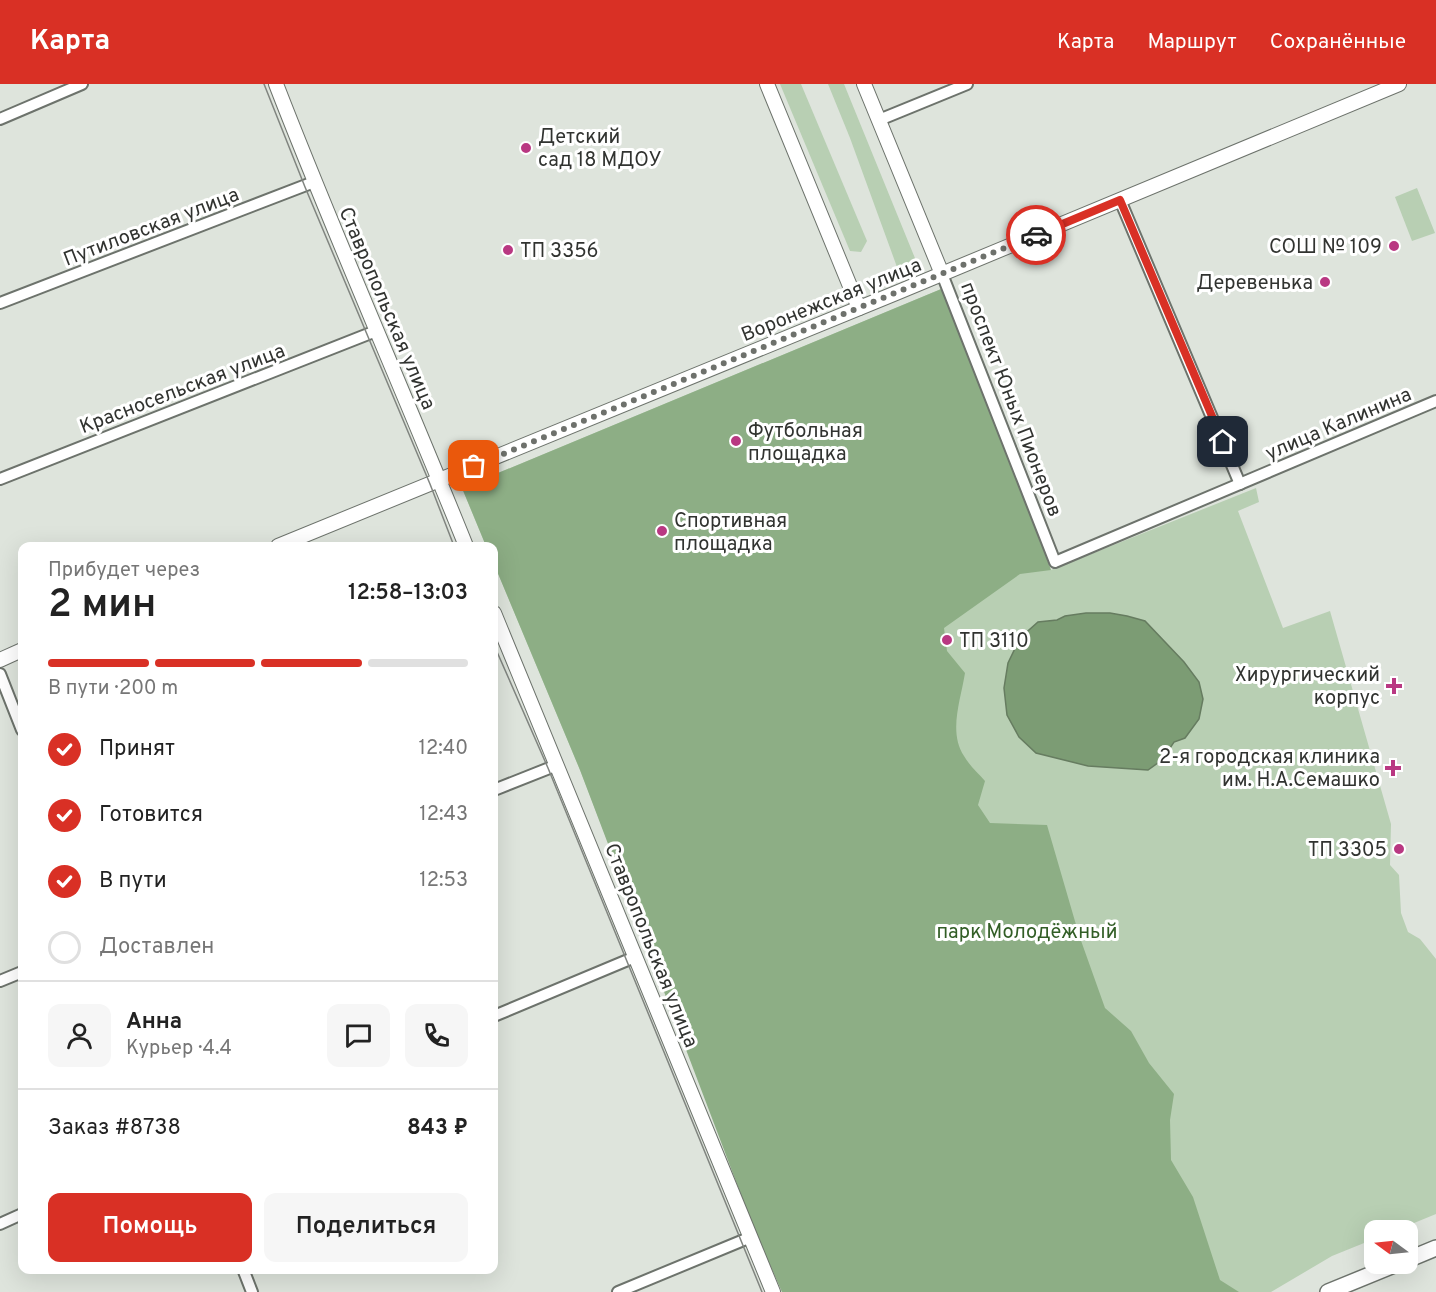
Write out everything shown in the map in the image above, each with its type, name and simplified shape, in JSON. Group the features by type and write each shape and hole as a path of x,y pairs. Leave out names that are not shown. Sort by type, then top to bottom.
{"main road":[{"path":"1418,1255 1436,1248"},
{"path":"1328,1292 1361,1286 1381,1274"}],"street":[{"path":"0,119 82,84"},
{"name":"Ставропольская улица","path":"276,84 314,182 464,542"},
{"path":"767,84 859,308"},
{"name":"проспект Юных Пионеров","path":"864,84 1055,561"},
{"path":"879,120 966,84"},
{"name":"Воронежская улица","path":"288,542 1399,84"},
{"name":"Путиловская улица","path":"0,303 314,182"},
{"path":"1120,200 1240,483"},
{"name":"Красносельская улица","path":"0,479 376,331"},
{"name":"улица Калинина","path":"1055,561 1436,401"},
{"name":"Ставропольская улица","path":"498,623 773,1292"},
{"path":"0,660 18,652"},
{"path":"0,674 18,720"},
{"path":"498,788 557,765"},
{"path":"498,1014 635,957"},
{"path":"0,981 18,974"},
{"path":"0,1224 18,1216"},
{"path":"618,1292 751,1238"},
{"path":"245,1274 252,1292"}],"green space":[{"path":"780,84 801,84 867,241 861,252 850,251"},
{"path":"828,84 844,84 919,268 910,275 897,267"},
{"path":"1417,188 1435,233 1412,241 1395,197"},
{"name":"парк Молодёжный","path":"946,287 1051,570 1256,488 1259,502 1238,511 1283,628 1330,611 1391,824 1390,865 1399,875 1401,913 1408,932 1420,939 1436,959 1436,1214 1418,1221 1364,1220 1364,1243 1332,1256 1271,1292 782,1292 580,770 498,574 498,542 484,542 462,488"},
{"name":"парк Молодёжный","path":"946,287 1051,570 1020,574 944,628 947,651 965,673 956,726 959,747 968,763 985,781 978,805 990,823 1047,825 1079,935 1105,1008 1131,1031 1149,1063 1174,1094 1170,1120 1171,1160 1193,1197 1220,1280 1239,1292 782,1292 754,1229 580,770 498,574 498,542 484,542 462,488"}],"shaded area":[{"path":"1086,613 1110,613 1145,621 1184,662 1199,682 1203,699 1199,719 1185,738 1174,742 1162,760 1148,770 1088,766 1036,753 1019,737 1007,715 1004,688 1008,663 1020,638 1038,622"}],"tram line":[{"path":"264,84 452,542"},
{"path":"498,654 548,768 762,1292"}],"way so far":[{"path":"474,466 1036,235"}],"place":[{"name":"Детский сад 18 МДОУ","path":"526,148"},
{"name":"СОШ № 109","path":"1394,246"},
{"name":"ТП 3356","path":"508,250"},
{"name":"Деревенька","path":"1325,282"},
{"name":"Футбольная площадка","path":"736,441"},
{"name":"Спортивная площадка","path":"662,531"},
{"name":"ТП 3110","path":"947,640"},
{"name":"Хирургический корпус","path":"1394,686"},
{"name":"2-я городская клиника им. Н.А.Семашко","path":"1393,768"},
{"name":"ТП 3305","path":"1399,849"}],"route":[{"path":"1036,235 1120,200 1223,442"}]}
